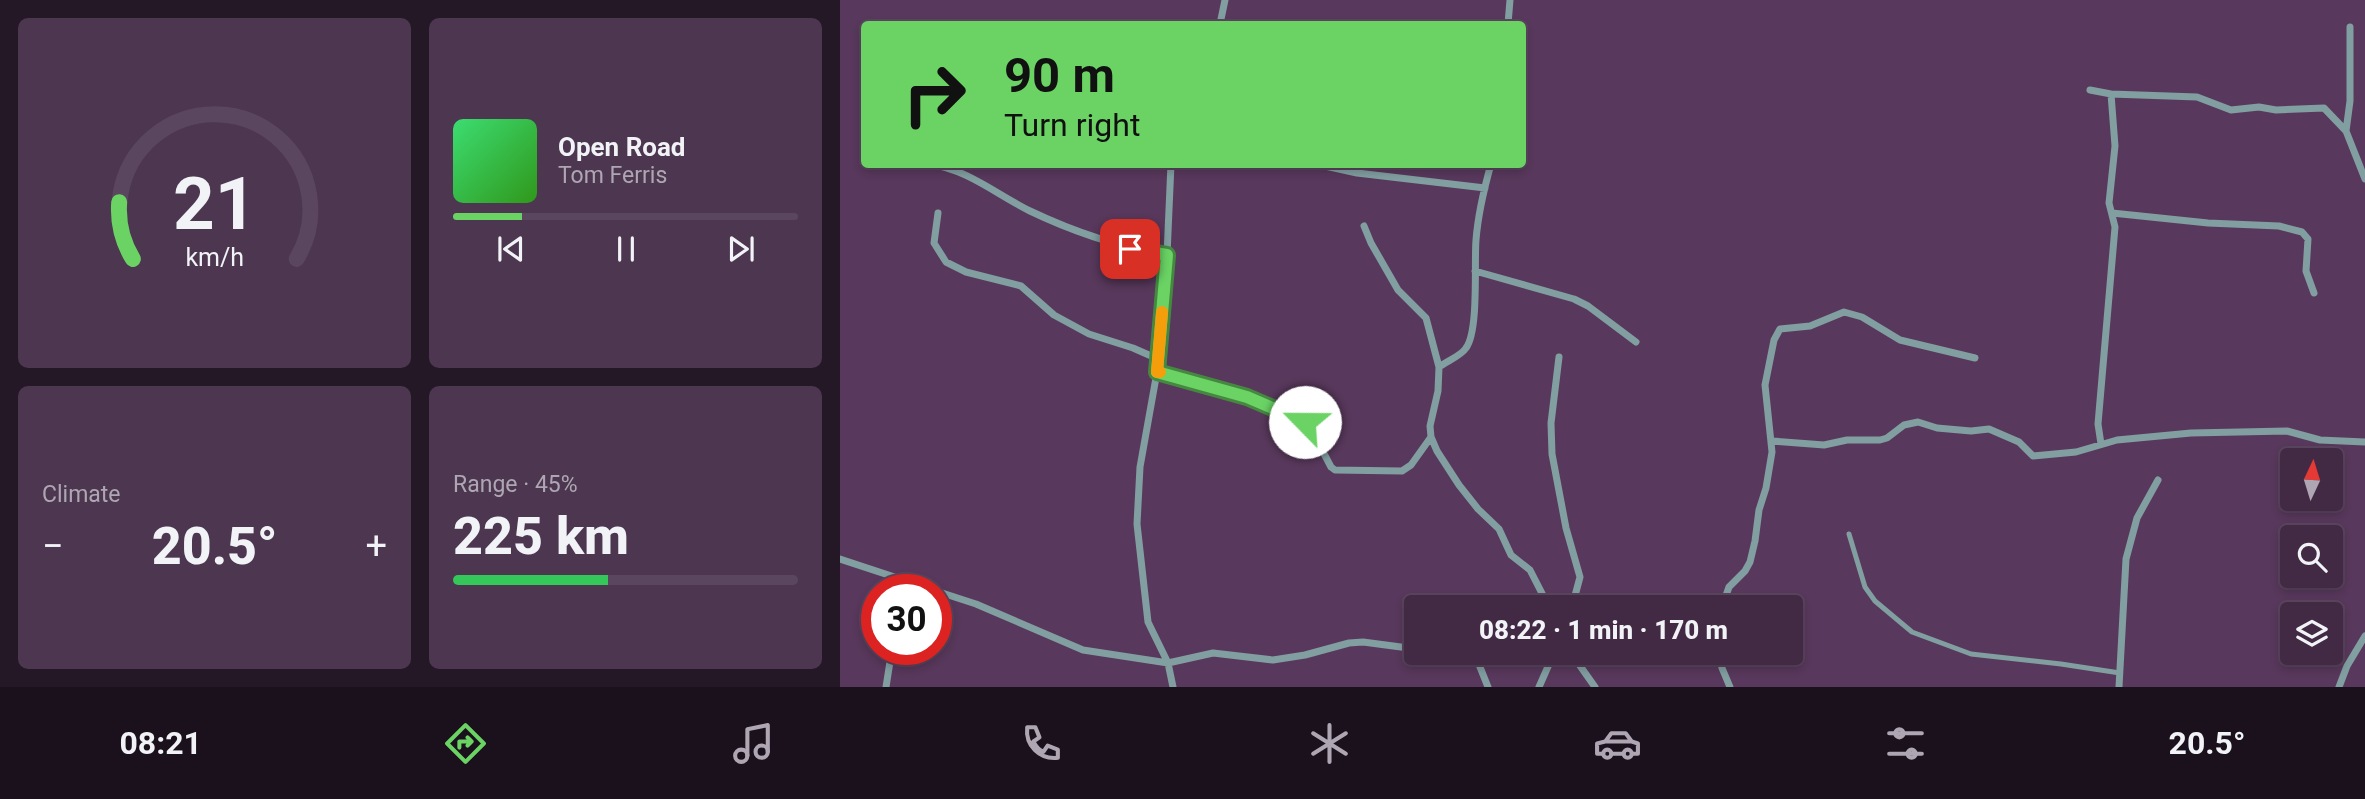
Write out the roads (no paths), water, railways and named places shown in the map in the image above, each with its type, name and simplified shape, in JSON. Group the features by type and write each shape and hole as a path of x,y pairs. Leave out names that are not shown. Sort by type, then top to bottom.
{"street":[{"path":"1222,21 1225,0"},
{"path":"1508,21 1510,0"},
{"path":"2346,131 2350,101 2350,27"},
{"path":"2090,90 2197,97 2231,110 2259,107 2276,110 2324,108 2346,131 2365,179"},
{"path":"2102,444 2098,424 2115,227 2109,195 2115,146 2111,93"},
{"path":"949,168 1031,211 1083,234 1130,249 1167,255"},
{"path":"1171,168 1157,372 1140,467 1138,540 1148,622 1168,663 1173,687"},
{"path":"1334,168 1485,188"},
{"path":"1439,367 1468,346 1475,313 1479,212 1490,168"},
{"path":"938,213 934,243 946,262 966,272 1021,286 1054,315 1089,334 1158,359"},
{"path":"2112,213 2208,223 2279,226 2302,232 2308,239 2306,271 2314,293"},
{"path":"1364,226 1398,290 1426,318 1439,367 1438,391 1430,426 1431,437 1459,485 1499,530 1511,555 1530,570 1543,595"},
{"path":"1475,271 1574,299 1588,306 1636,342"},
{"path":"1726,595 1729,587 1750,562 1755,541 1759,510 1769,472 1772,441 1765,385 1774,340 1780,330 1810,326 1844,312 1862,317 1900,340 1975,358"},
{"path":"1559,357 1551,423 1552,454 1566,528 1580,577 1575,595"},
{"path":"1157,372 1247,397 1305,422 1335,470 1402,471 1411,465 1431,437"},
{"path":"1772,441 1824,445 1847,440 1880,440 1904,425 1919,422 1937,428 1971,431 1989,429 2019,442 2033,456 2076,452 2117,440 2191,433 2287,431 2320,440 2365,442"},
{"path":"2119,687 2126,559 2137,518 2158,480"},
{"path":"840,559 886,574"},
{"path":"952,596 1083,650 1168,663 1213,653 1273,660 1363,642 1404,647"},
{"path":"2339,687 2347,666 2365,636"},
{"path":"886,687 889,665"},
{"path":"1479,665 1488,687"},
{"path":"1539,687 1549,665"},
{"path":"1580,665 1595,687"},
{"path":"1722,665 1730,687"}],"lane":[{"path":"1849,534 1865,587 1875,601 1912,632 1971,654 2120,673"}]}
